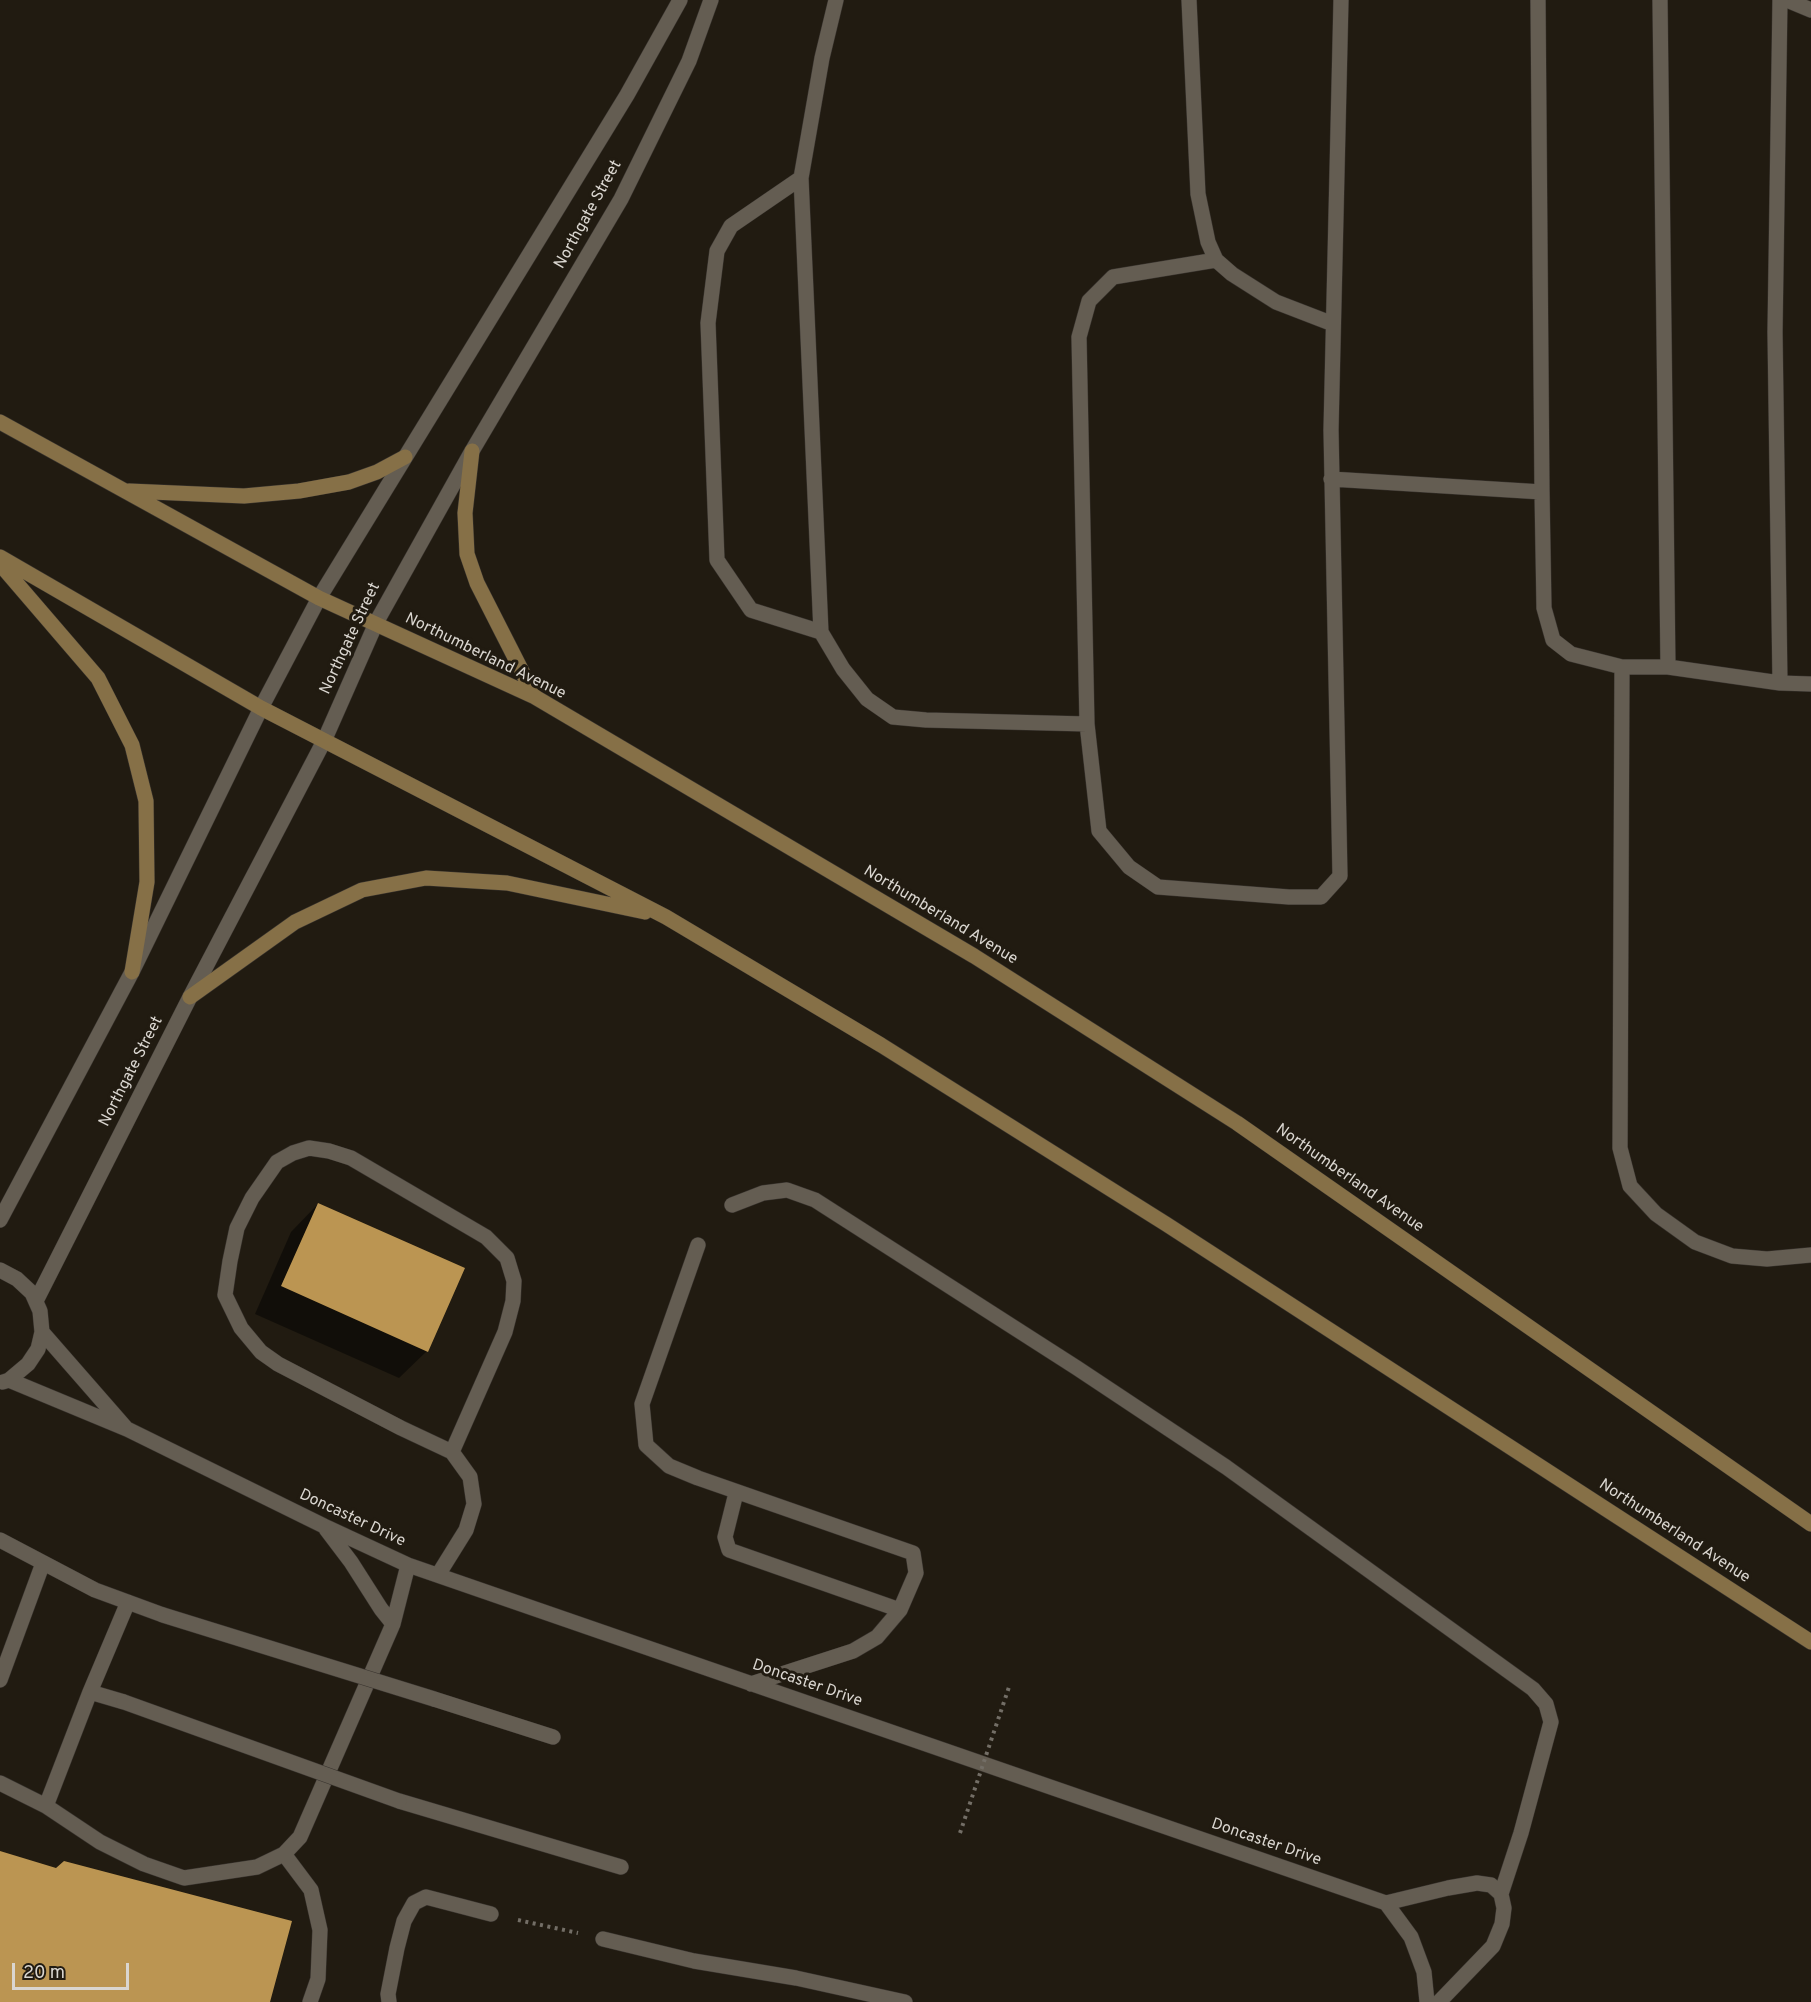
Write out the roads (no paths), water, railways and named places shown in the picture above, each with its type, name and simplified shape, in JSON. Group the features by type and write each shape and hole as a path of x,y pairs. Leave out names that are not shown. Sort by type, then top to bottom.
{"main road":[{"name":"Northumberland Avenue","path":"0,422 319,598 535,697 974,956 1237,1123 1811,1524"},
{"path":"472,451 465,513 467,554 494,620 535,697"},
{"path":"126,491 244,496 299,491 349,482 377,472 405,457"},
{"name":"Northumberland Avenue","path":"0,557 261,708 666,917 881,1045 1166,1224 1811,1642"},
{"path":"0,564 98,678 132,745 146,801 147,882 132,972"},
{"path":"190,997 295,922 362,890 426,878 507,883 666,917"}],"street":[{"name":"Northgate Street","path":"0,1220 132,972 261,708 319,598 627,95 680,0"},
{"name":"Northgate Street","path":"36,1301 190,997 324,741 375,624 472,451 621,199 689,61 711,0"},
{"path":"836,0 822,58 801,178 821,632 843,669 867,699 893,717 926,720 1087,724"},
{"path":"1189,0 1198,194 1208,242 1216,260 1232,274 1276,302 1333,324"},
{"path":"1216,260 1113,277 1089,301 1079,337 1087,724 1099,831 1129,867 1158,887 1289,897 1321,897 1340,876 1331,479 1341,0"},
{"path":"1538,0 1544,608 1552,640 1571,654 1622,667 1668,667 1780,683 1811,684"},
{"path":"1660,0 1668,667"},
{"path":"1780,0 1774,332 1780,683"},
{"path":"1788,0 1811,10"},
{"path":"801,178 731,226 717,251 708,323 717,560 751,610 821,632"},
{"path":"1331,479 1542,492"},
{"path":"1622,667 1620,1148 1630,1186 1656,1214 1695,1242 1732,1256 1767,1259 1811,1255"},
{"path":"438,1575 466,1530 474,1504 471,1477 452,1452 278,1364 261,1352 241,1328 225,1296 237,1228 252,1198 277,1162 293,1153 309,1148 329,1150 351,1158 486,1237 507,1258 514,1281 513,1301 506,1332 452,1452"},
{"path":"732,1205 763,1193 787,1190 815,1200 1077,1368 1226,1467 1533,1689 1546,1704 1551,1722 1502,1894 1504,1908 1502,1924 1493,1946 1439,2002"},
{"path":"698,1245 642,1404 646,1444 669,1466 736,1493 912,1553 916,1573 900,1610 877,1637 853,1651 751,1684"},
{"path":"0,1270 17,1279 32,1293 40,1311 42,1332 38,1349 28,1364 4,1381"},
{"name":"Doncaster Drive","path":"42,1332 127,1429"},
{"name":"Doncaster Drive","path":"4,1381 127,1429 408,1565 1386,1903"},
{"path":"736,1493 725,1538 729,1550 900,1610"},
{"path":"324,1526 393,1624"},
{"path":"0,1540 95,1590 163,1615 553,1737"},
{"path":"0,1680 43,1563"},
{"path":"0,1783 46,1806 100,1842 144,1864 184,1878 257,1867 284,1854 300,1837 393,1624 408,1565"},
{"path":"46,1806 128,1602"},
{"path":"90,1692 124,1702 399,1801 621,1867"},
{"path":"284,1854 311,1890 320,1930 318,1979 310,2002"},
{"path":"1427,2002 1424,1972 1412,1937 1386,1903 1478,1883 1491,1885 1502,1894"},
{"path":"388,2002 404,1921 414,1903 426,1897 490,1914"},
{"path":"603,1938 694,1961 796,1978 905,2002"}]}
